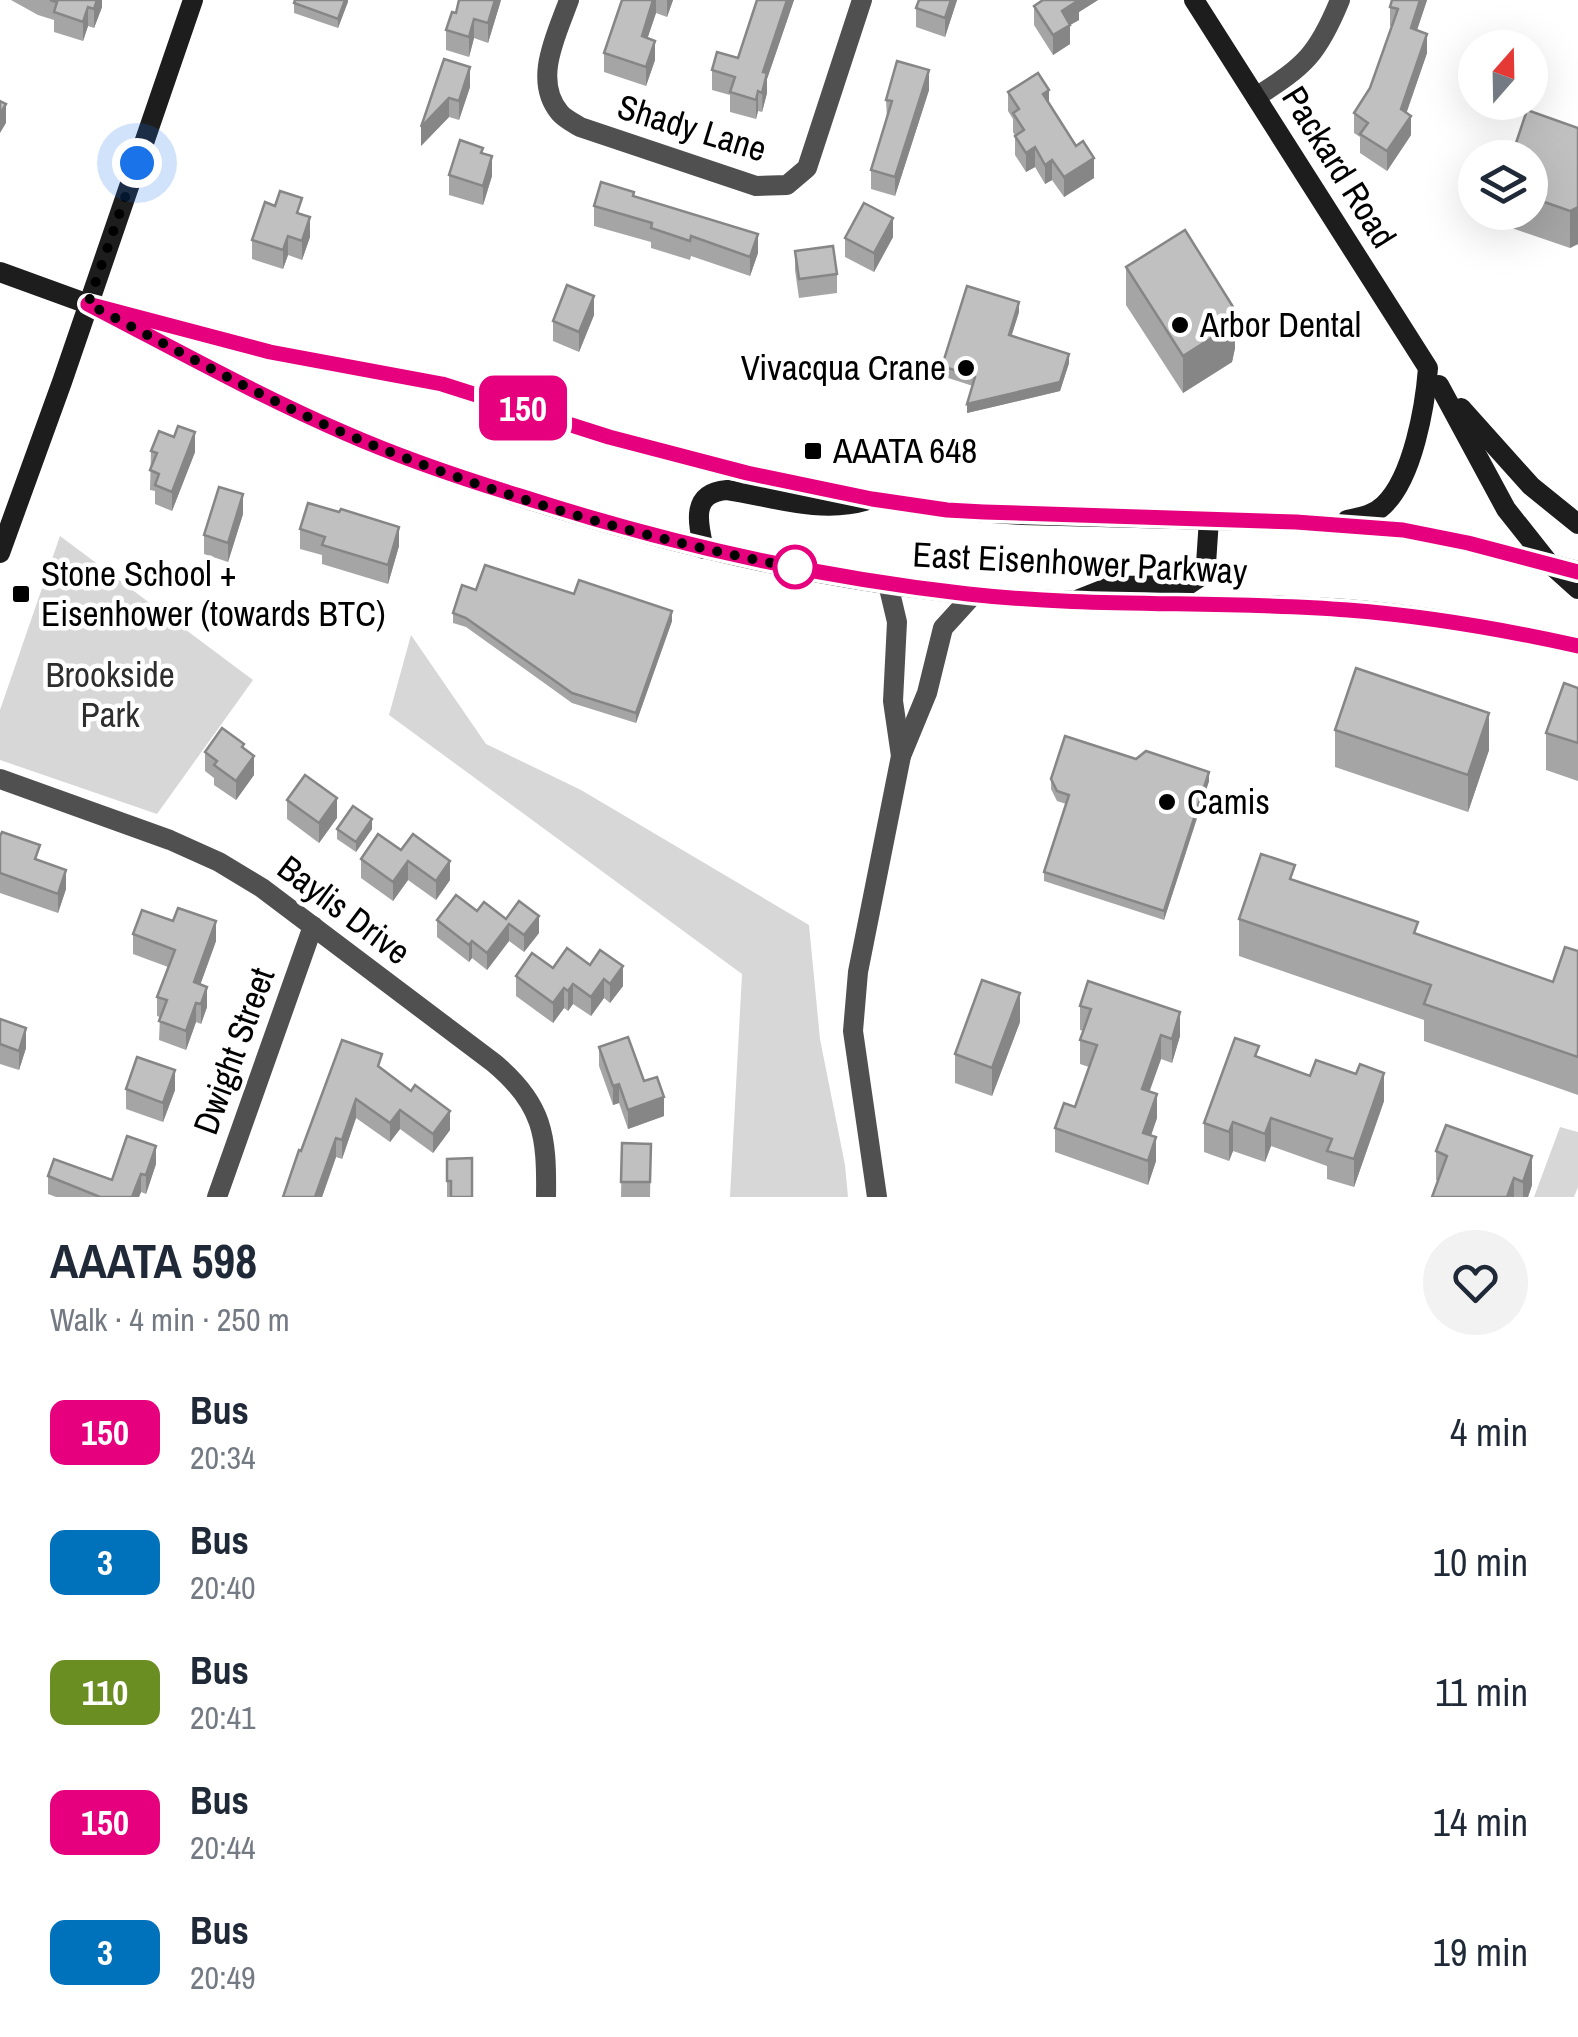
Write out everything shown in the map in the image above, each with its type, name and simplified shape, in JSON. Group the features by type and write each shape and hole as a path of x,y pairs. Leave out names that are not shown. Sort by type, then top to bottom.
{"main road":[{"path":"0,553 193,0"},
{"name":"Packard Road","path":"1194,0 1434,377 1506,509 1548,562 1578,588"},
{"name":"East Eisenhower Parkway","path":"0,272 88,304 270,352 442,384 609,437 747,473 872,499 1003,514 1208,519 1403,530 1578,572"},
{"name":"East Eisenhower Parkway","path":"88,304 272,400 348,434 482,484 601,522 704,549 888,584 973,594 1073,602 1350,610 1478,625 1578,646"},
{"path":"1434,377 1531,486 1578,524"},
{"path":"1329,524 1374,513 1386,504 1397,488 1434,377"},
{"path":"704,549 698,512 702,502 717,490 822,506 846,506 872,499"},
{"path":"1073,602 1112,586 1188,585 1200,577 1206,564 1208,519"}],"street":[{"name":"Shady Lane","path":"570,0 548,56 548,90 560,114 580,128 756,186 787,186 807,168 862,0"},
{"path":"1256,96 1309,59 1325,35 1340,0"},
{"path":"888,584 896,622 893,701 901,756"},
{"path":"877,1197 852,1031 858,972 901,756 927,693 943,628 973,594"},
{"name":"Baylis Drive","path":"0,779 170,840 219,862 262,888 516,1081 535,1106 542,1136 546,1197"},
{"name":"Dwight Street","path":"217,1197 313,926"}],"green space":[{"name":"Brookside Park","path":"60,536 253,680 157,814 0,760 0,710"},
{"path":"411,635 486,744 581,790 809,925 820,1039 848,1197 730,1197 742,974 389,715"},
{"path":"1560,1127 1578,1132 1578,1187 1574,1197 1534,1197"}],"building":[{"path":"50,0 97,0 94,9 88,7 83,22 54,12 57,2"},
{"path":"345,0 338,19 294,3"},
{"path":"459,0 495,0 488,23 474,19 469,37 446,30"},
{"path":"622,0 653,0 642,36 655,41 646,67 604,53"},
{"path":"757,0 787,0 763,72 767,73 762,93 758,91 756,100 730,92 735,77 712,70 717,52 738,58"},
{"path":"919,0 951,0 945,18 916,8"},
{"path":"1043,0 1079,0 1062,11 1070,25 1053,35 1034,6"},
{"path":"1392,0 1420,0 1411,28 1427,34 1401,109 1411,116 1387,151 1360,134 1368,123 1354,113 1370,88 1398,9 1390,7"},
{"path":"444,59 470,67 459,101 449,98 421,127"},
{"path":"897,61 929,70 895,177 871,170 892,101 886,100"},
{"path":"1038,73 1049,90 1043,94 1076,146 1083,141 1094,158 1064,177 1052,160 1045,165 1035,147 1026,153 1015,136 1024,130 1013,113 1019,109 1008,92"},
{"path":"1548,117 1578,128 1578,207 1570,211 1548,203 1548,140 1517,140 1524,120"},
{"path":"460,140 483,148 481,153 492,156 483,186 449,175"},
{"path":"601,182 634,192 633,196 758,234 750,257 691,236 690,241 651,228 652,223 594,206"},
{"path":"280,191 302,198 297,213 310,217 302,241 288,236 283,250 252,240 265,202 275,206"},
{"path":"864,203 893,218 874,253 845,238"},
{"path":"1185,230 1235,310 1232,325 1183,356 1126,267"},
{"path":"833,246 837,274 799,279 795,251"},
{"path":"567,285 594,296 579,332 553,321"},
{"path":"967,286 1019,302 1009,335 1069,354 1060,382 967,404 975,377 942,366"},
{"path":"178,426 195,432 172,492 155,485 159,474 150,470 157,453 151,451 159,431 174,437"},
{"path":"219,487 243,494 228,543 204,535"},
{"path":"308,503 399,527 388,565 322,545 325,537 300,529"},
{"path":"485,565 574,594 579,580 672,611 636,713 572,693 466,618 453,613 462,585 476,590"},
{"path":"1356,668 1489,713 1468,775 1335,730"},
{"path":"1564,683 1578,688 1578,743 1546,733"},
{"path":"222,728 254,756 236,781 214,765 217,761 205,752"},
{"path":"1065,736 1136,759 1146,751 1209,772 1164,911 1044,872 1069,795 1057,791 1051,779"},
{"path":"305,775 337,798 319,823 287,800"},
{"path":"353,806 372,819 356,842 337,829"},
{"path":"2,832 40,845 35,859 66,870 58,894 0,873"},
{"path":"378,834 401,850 413,834 450,861 436,881 408,861 393,882 361,859"},
{"path":"1261,854 1295,865 1290,879 1418,922 1414,933 1553,982 1565,947 1578,951 1578,1057 1424,1004 1431,985 1239,919"},
{"path":"456,895 477,911 484,902 506,919 519,901 539,916 524,935 509,924 487,953 472,941 469,945 437,920"},
{"path":"178,908 216,921 194,982 207,987 201,1004 196,1003 186,1031 159,1021 167,1000 157,997 175,950 133,934 142,910 173,921"},
{"path":"567,948 590,965 600,950 623,966 610,984 604,979 591,997 573,984 568,991 564,988 553,1003 516,976 532,953 553,968"},
{"path":"982,980 1020,993 992,1068 955,1054"},
{"path":"1088,981 1180,1012 1172,1039 1161,1035 1142,1089 1157,1094 1143,1133 1156,1137 1148,1161 1055,1128 1064,1103 1075,1107 1097,1045 1080,1040 1091,1009 1080,1006"},
{"path":"0,1019 26,1028 19,1051 0,1044"},
{"path":"628,1037 644,1081 657,1077 664,1097 628,1110 619,1084 613,1086 599,1047"},
{"path":"1235,1038 1259,1046 1255,1056 1310,1076 1316,1060 1356,1074 1360,1064 1384,1073 1354,1159 1327,1151 1332,1139 1271,1118 1265,1134 1233,1122 1229,1132 1204,1123"},
{"path":"342,1040 382,1054 378,1066 411,1091 415,1085 450,1111 433,1134 400,1110 390,1123 356,1099 342,1140 336,1138 315,1197 283,1197 299,1150"},
{"path":"137,1057 175,1070 163,1103 126,1089"},
{"path":"1446,1125 1532,1156 1523,1182 1514,1178 1507,1197 1432,1197 1447,1156 1436,1151"},
{"path":"127,1136 156,1146 146,1175 141,1174 132,1197 100,1197 48,1176 54,1159 112,1180"},
{"path":"622,1143 651,1144 650,1182 621,1182"},
{"path":"472,1158 472,1197 451,1197 447,1159"}],"bus line":[{"name":"150","path":"1578,572 1403,530 1296,522 947,510 872,499 747,473 609,437 442,384 270,352 88,304 272,400 348,434 465,479 601,522 704,549 888,584 973,594 1099,603 1350,610 1478,625 1578,646"}],"place":[{"name":"Arbor Dental","path":"1180,325"},
{"name":"Vivacqua Crane","path":"966,368"},
{"name":"AAATA 648","path":"813,451"},
{"name":"Stone School + Eisenhower (towards BTC)","path":"21,594"},
{"name":"Camis","path":"1167,802"}],"route":[{"path":"137,163 88,304 272,400 465,479 601,522 798,568 795,567"}]}
